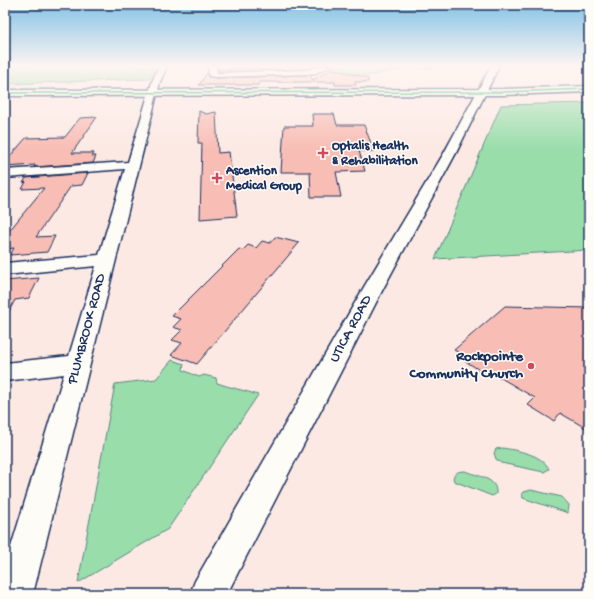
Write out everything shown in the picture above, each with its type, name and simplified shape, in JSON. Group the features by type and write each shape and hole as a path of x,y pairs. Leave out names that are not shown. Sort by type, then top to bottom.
{"main road":[{"path":"23,101 25,98 40,94"},
{"path":"89,94 264,101 357,101 513,94"},
{"path":"5,101 229,94"},
{"path":"264,101 280,97 281,94"},
{"path":"357,101 353,96 362,94"},
{"path":"424,94 589,99"}],"street":[{"name":"PLUMBROOK ROAD","path":"15,594 14,563 77,364 153,94"},
{"name":"UTICA ROAD","path":"208,594 374,287 480,96"},
{"path":"5,174 133,165"},
{"path":"5,269 106,260"},
{"path":"5,372 77,364"}],"green space":[{"path":"589,103 589,250 435,259 501,105"},
{"path":"172,360 184,364 183,370 199,377 204,375 216,378 217,383 258,395 168,529 78,583 115,384 156,379"},
{"path":"502,448 535,456 546,464 549,469 544,472 501,463 496,459 494,453 496,449"},
{"path":"465,471 486,478 494,484 496,494 492,496 454,481 453,478 456,473"},
{"path":"531,490 562,497 569,505 568,513 523,498 522,495 524,492"}],"building":[{"path":"199,111 206,114 216,112 218,153 229,152 237,216 200,219 202,143 198,143"},
{"name":"Optalis Health & Rehabilitation","path":"312,114 334,114 337,125 364,125 374,151 359,151 365,171 336,172 341,197 311,197 310,172 281,172 284,126 313,126"},
{"path":"97,117 72,153 94,153 92,156 96,156 93,163 34,167 35,165 5,167 5,162 26,138 65,137 80,118"},
{"path":"88,173 82,185 71,186 36,237 55,236 47,252 10,255 14,248 5,249 5,236 44,188 22,189 26,182 23,183 26,178"},
{"path":"275,237 299,243 197,364 171,355 182,343 172,340 182,330 173,327 181,319 172,316 239,249 243,250 248,245 256,248 262,241 270,243"},
{"path":"39,278 29,298 15,300 5,319 5,281"},
{"name":"Rockpointe Community Church","path":"505,306 589,308 589,430 560,413 554,421 528,405 535,398 494,374 491,377 460,358 463,355 454,350"}],"place":[{"name":"Optalis Health & Rehabilitation","path":"323,153"},
{"name":"Ascention Medical Group","path":"217,178"},
{"name":"Rockpointe Community Church","path":"531,366"}]}
